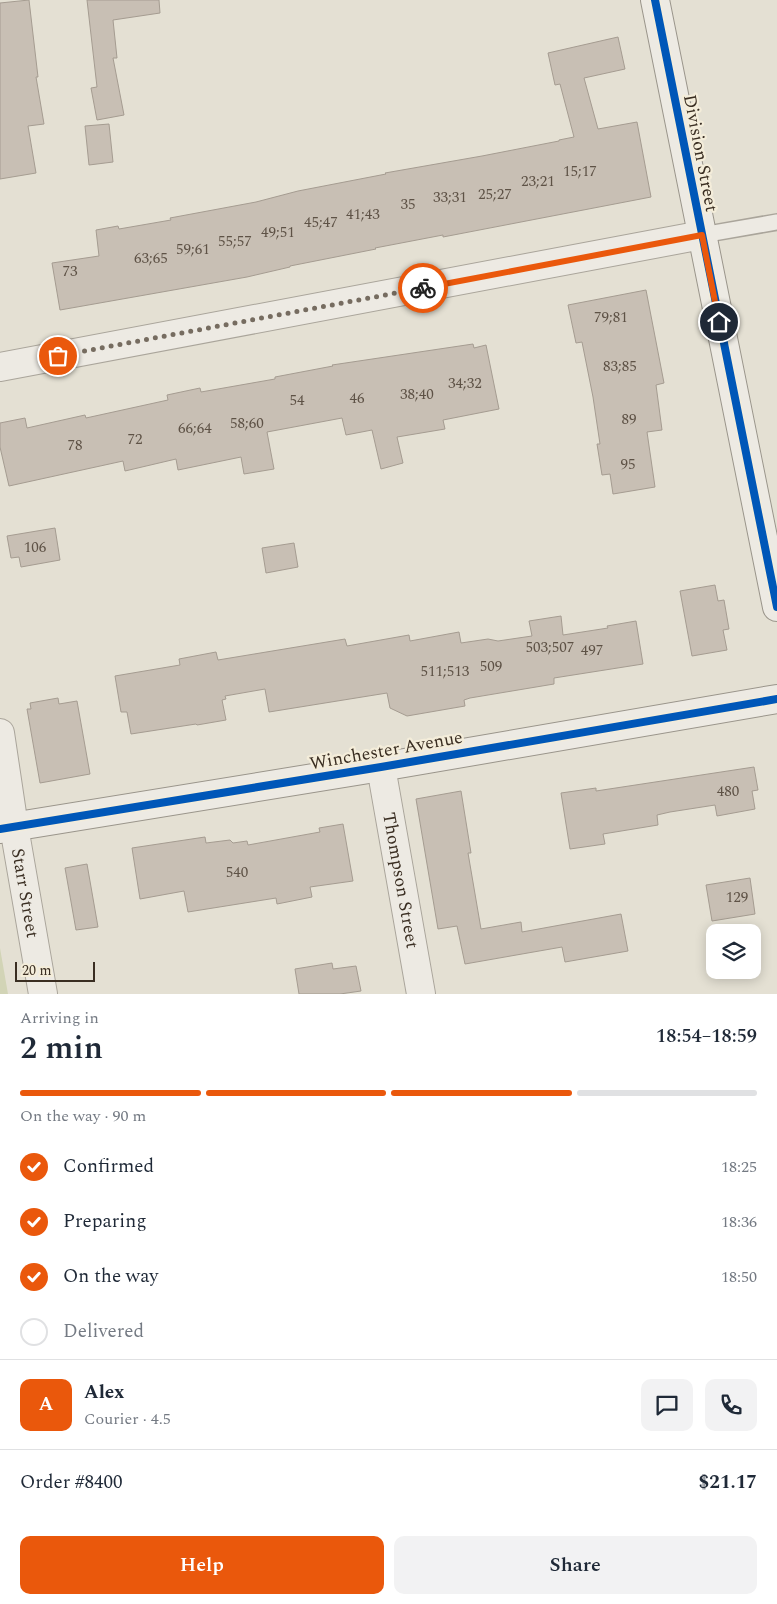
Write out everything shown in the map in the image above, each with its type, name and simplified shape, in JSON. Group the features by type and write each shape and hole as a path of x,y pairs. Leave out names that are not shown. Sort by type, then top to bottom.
{"street":[{"name":"Division Street","path":"655,0 777,607"},
{"path":"0,367 702,235"},
{"name":"Winchester Avenue","path":"7,828 381,767 777,699"},
{"name":"Starr Street","path":"0,733 7,828 43,994"},
{"name":"Thompson Street","path":"381,767 421,994"}],"lane":[{"path":"702,235 777,222"}],"green space":[{"path":"0,948 8,994 0,994"}],"building":[{"path":"29,0 38,77 36,77 44,124 28,126 36,173 0,179 0,3"},
{"path":"87,0 159,0 160,13 113,20 117,58 113,58 124,115 97,120 91,88 97,87"},
{"path":"618,37 625,69 584,78 598,129 637,122 651,197 443,237 443,235 375,248 247,277 60,310 52,263 99,256 96,230 118,226 119,229 171,220 170,218 256,202 298,191 385,173 574,137 560,84 555,85 548,53"},
{"path":"109,124 113,162 89,165 85,126"},
{"path":"646,290 664,383 656,385 662,430 647,432 655,487 613,494 610,474 602,475 597,444 600,444 593,397 582,342 576,343 568,305"},
{"path":"473,344 474,348 486,345 499,409 443,420 445,429 397,437 403,463 381,469 372,430 346,435 342,418 267,432 274,469 244,474 241,457 178,470 176,459 125,471 123,461 9,486 0,447 0,423 25,418 27,428 85,415 86,418 168,400 167,395 200,388 201,392 275,379 275,377 332,365"},
{"path":"55,528 60,560 21,567 19,557 11,558 7,536"},
{"path":"294,543 298,567 266,573 262,548"},
{"path":"715,585 718,601 724,600 729,629 723,630 727,650 692,656 680,591"},
{"path":"561,616 563,635 608,628 607,626 636,621 643,664 554,678 554,684 470,698 464,700 465,706 407,716 390,708 387,693 269,712 265,689 225,696 226,699 222,700 226,720 197,725 131,734 127,712 121,712 115,676 180,665 179,659 216,652 218,660 345,639 347,646 409,635 410,641 459,632 461,643 488,639 498,641 532,636 529,621"},
{"path":"58,698 59,704 77,701 90,774 40,783 27,709 31,709 30,703"},
{"path":"754,767 758,790 752,791 755,809 717,816 715,805 670,812 657,815 658,825 603,834 605,844 570,849 561,793 596,788 596,791"},
{"path":"461,791 471,853 468,853 481,929 521,922 522,932 621,914 628,951 565,962 562,947 465,964 457,926 438,929 416,799"},
{"path":"343,824 353,881 310,887 312,897 277,904 276,898 188,912 184,891 140,899 132,848 205,837 206,843 230,840 233,843 247,841 248,845 320,832 319,828"},
{"path":"87,864 98,927 76,930 65,868"},
{"path":"750,878 755,914 712,921 706,885"},
{"path":"332,963 333,969 356,966 361,991 340,994 299,994 295,969"}],"cycle path":[{"path":"655,0 777,607"},
{"path":"0,829 381,767 777,699"}],"way so far":[{"path":"58,356 423,288"}],"route":[{"path":"423,288 702,235 719,322"}]}
